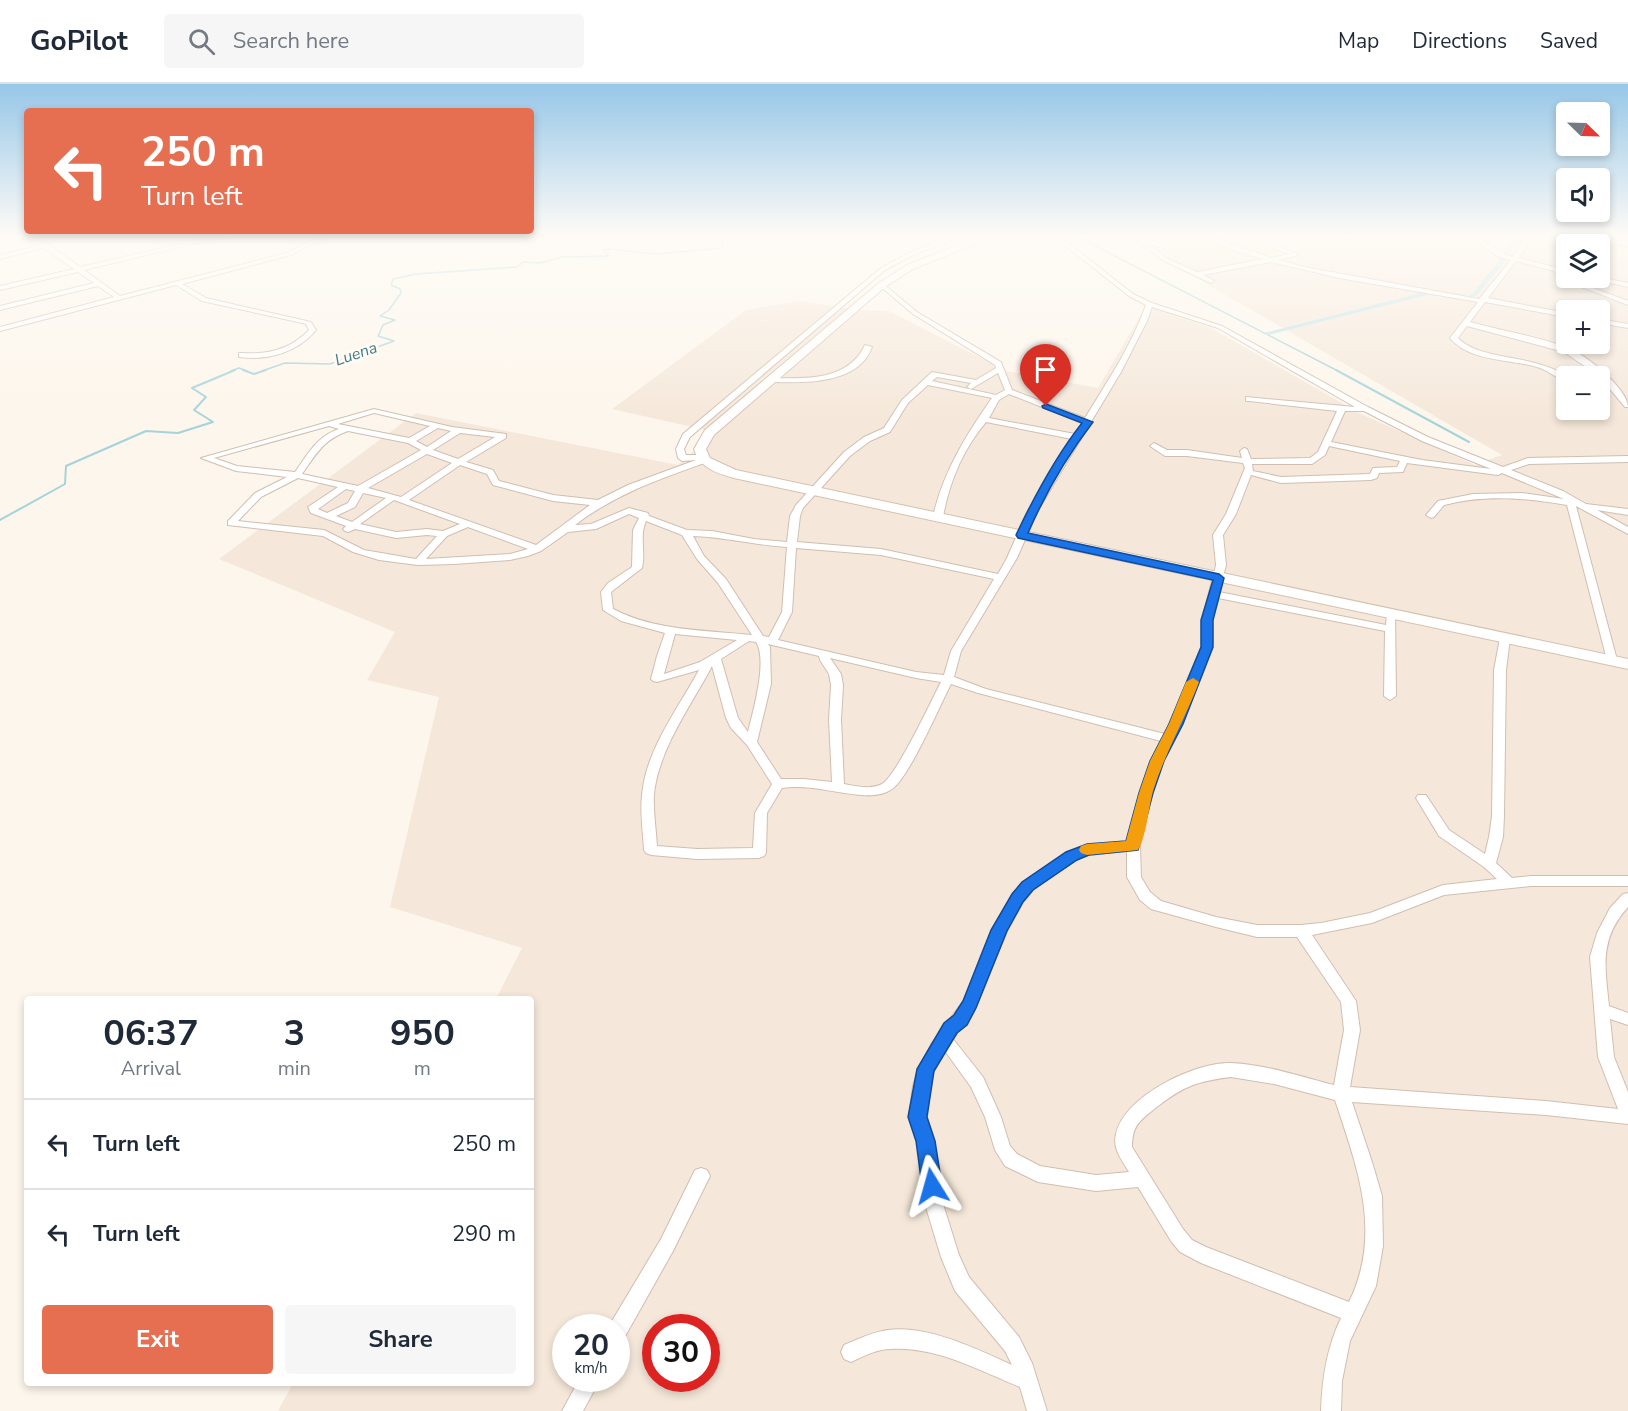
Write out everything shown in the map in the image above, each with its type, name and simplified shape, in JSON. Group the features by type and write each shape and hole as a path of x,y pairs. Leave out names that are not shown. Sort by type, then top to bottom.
{"main road":[{"path":"868,297 774,380 709,433 700,449 703,459 723,471 734,474 1628,664"}],"street":[{"path":"0,308 46,297"},
{"path":"0,329 124,297"},
{"path":"198,297 300,320 309,323 313,330 306,339 276,354 256,357 242,355"},
{"path":"703,459 682,458 680,448 686,436 850,297"},
{"path":"896,297 943,332 992,359 1001,369 1009,391"},
{"path":"1135,297 1220,327 1365,409 1425,439 1560,493 1628,504"},
{"path":"1464,297 1556,313"},
{"path":"1484,297 1454,338 1459,344 1477,351 1543,366 1556,374"},
{"path":"1612,297 1628,303"},
{"path":"778,784 801,781 874,790 888,786 898,775 948,679 956,651 1012,558 1032,512 1076,437 1088,422 1144,321 1150,304"},
{"path":"1465,323 1567,350 1586,362 1628,405"},
{"path":"1610,323 1628,326"},
{"path":"774,380 803,382 833,375 858,363 866,355 868,347"},
{"path":"968,390 976,382 1001,369"},
{"path":"751,742 765,684 765,647 767,640 787,612 795,516 806,499 852,450 867,439 886,430 905,402 935,374 976,382"},
{"path":"926,382 996,397"},
{"path":"938,517 944,491 964,447 996,397 1009,391 1088,422"},
{"path":"1610,391 1617,393"},
{"path":"1249,399 1342,410 1365,409"},
{"path":"1246,467 1312,461 1322,453 1342,410"},
{"path":"334,536 398,499 503,436 458,430 374,411 205,458 236,468 297,475 398,499 538,549"},
{"path":"984,419 1076,437"},
{"path":"327,424 410,441 421,445 426,450 490,472 496,483 553,498 599,503"},
{"path":"410,441 438,425"},
{"path":"348,428 331,434 321,441 297,475 258,495 231,523 334,536 347,546 360,551 418,562 510,557 538,549 551,542 564,529 599,503 703,459"},
{"path":"327,516 352,505 360,489 406,464 458,430"},
{"path":"1326,443 1442,466 1507,472 1528,461 1628,459"},
{"path":"1154,446 1165,453 1187,453 1246,467 1281,480 1371,477 1374,476 1376,470 1400,470 1405,458"},
{"path":"1244,451 1246,467 1231,514 1218,535 1221,555 1219,578 1207,620 1207,647 1146,793 1133,846 1134,877 1145,896 1156,905 1184,915 1257,931 1301,931 1372,918 1443,890 1508,882 1628,881"},
{"path":"345,486 313,507 314,511 384,534 427,532 444,534"},
{"path":"1560,493 1574,503 1628,531"},
{"path":"1431,515 1441,503 1474,496 1518,495 1628,512"},
{"path":"1574,503 1573,525 1591,575 1600,624 1612,660"},
{"path":"564,529 593,527 624,512 645,515 686,533 712,534 754,542 888,554 999,577"},
{"path":"645,515 636,532 639,562 637,568 612,585 606,592 608,610 640,624 671,631 767,640 916,675 948,679 982,691 1168,739"},
{"path":"418,562 444,534 468,524"},
{"path":"686,533 700,557 722,581 767,640"},
{"path":"1214,594 1391,629"},
{"path":"1390,696 1391,614"},
{"path":"671,631 657,679 694,670 712,662 746,638"},
{"path":"1489,864 1496,837 1498,816 1500,670 1505,638"},
{"path":"824,653 825,660 835,674 837,685 835,720 838,786"},
{"path":"712,662 737,728 751,742 778,784"},
{"path":"712,662 676,720 650,779 648,795 651,850 697,854 759,853 761,813 778,784"},
{"path":"1422,798 1443,832 1489,864 1508,882"},
{"path":"1037,1411 1028,1381 1012,1344 962,1284 950,1257 934,1204 925,1141 917,1117 926,1069 950,1028 960,1020 970,1003 999,930 1018,898 1028,886 1071,856 1087,850 1133,846"},
{"path":"1626,1102 1606,1057 1597,957 1604,933 1615,912 1628,898"},
{"path":"1301,931 1348,1001 1352,1030 1341,1094 1364,1162 1372,1196 1374,1246 1367,1286 1341,1338 1332,1381 1331,1411"},
{"path":"1602,1010 1628,1019"},
{"path":"944,1038 976,1082 993,1117 1003,1150 1011,1160 1038,1174 1096,1183 1142,1179"},
{"path":"1353,1313 1201,1254 1186,1246 1124,1149 1124,1134 1132,1117 1173,1085 1190,1077 1231,1070 1274,1077 1341,1094 1546,1108 1628,1117"},
{"path":"627,1314 667,1245 701,1176"},
{"path":"851,1352 888,1339 910,1339 938,1347 1028,1381"},
{"path":"572,1411 583,1392"}],"shaded area":[{"path":"1229,297 1628,297 1628,1411 278,1411 291,1386 534,1386 534,996 498,996 522,948 390,907 439,697 367,680 395,632 219,559 416,413 678,465 715,432 612,409 746,310 800,301 859,310 889,311 1006,371 1098,388 1146,306 1211,328 1361,414 1475,465 1502,455"}],"waterway":[{"name":"Luena","path":"262,371 285,363 330,364 394,341 378,336 383,325 395,320 380,316 389,310 398,297"},
{"path":"1194,297 1338,371"},
{"path":"1268,333 1413,297"},
{"name":"Luena","path":"231,371 239,368 247,371"},
{"name":"Luena","path":"0,520 65,484 66,466 146,431 178,433 213,422 194,410 206,397 192,388 235,370"},
{"name":"Luena","path":"243,370 254,374 266,370"},
{"path":"1336,370 1469,442"}],"slow traffic":[{"path":"1087,850 1133,846 1146,793 1157,761 1176,724 1193,682"}],"route":[{"path":"932,1186 925,1141 917,1117 926,1069 950,1028 960,1020 970,1003 999,930 1028,886 1071,856 1095,848 1133,846 1146,793 1157,761 1176,724 1207,647 1207,620 1219,578 1022,535 1032,512 1076,437 1088,422 1046,406"}]}
